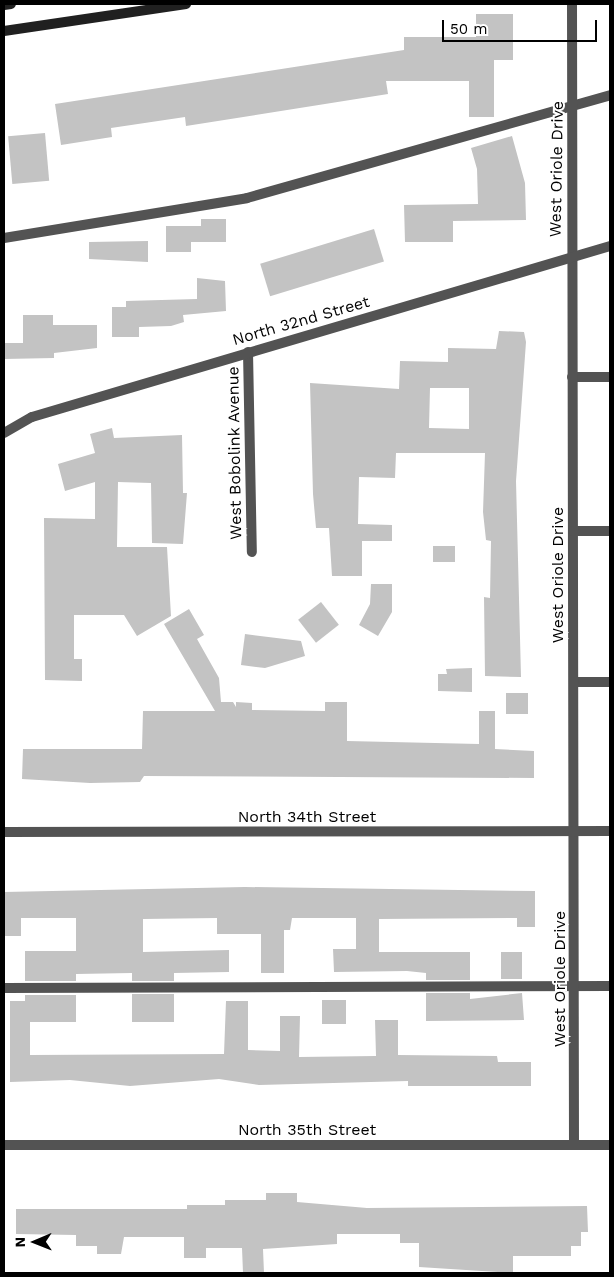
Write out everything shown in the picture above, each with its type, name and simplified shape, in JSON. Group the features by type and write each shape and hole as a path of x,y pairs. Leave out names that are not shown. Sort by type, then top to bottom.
{"main road":[{"path":"4,5 11,4"},
{"path":"4,31 186,4"}],"street":[{"name":"West Oriole Drive","path":"572,4 571,257 575,831 574,1145"},
{"path":"4,238 247,198 610,95"},
{"name":"North 32nd Street","path":"4,433 32,416 610,246"},
{"name":"West Bobolink Avenue","path":"248,352 252,552"},
{"path":"572,377 610,376"},
{"path":"573,531 610,531"},
{"path":"574,682 610,682"},
{"name":"North 34th Street","path":"4,832 610,832"},
{"path":"4,988 610,986"},
{"name":"North 35th Street","path":"4,1145 610,1145"}],"building":[{"path":"476,14 513,14 513,60 494,60 494,117 469,117 469,81 386,81 388,94 186,126 185,117 111,128 112,137 61,145 55,104 404,50 404,37 476,37"},
{"path":"45,133 49,181 12,184 8,136"},
{"path":"512,136 525,183 526,220 453,221 453,242 405,242 404,205 478,204 477,169 471,148"},
{"path":"201,219 226,219 226,242 191,242 191,252 166,252 166,226 201,226"},
{"path":"374,229 384,262 270,296 260,264"},
{"path":"148,241 148,262 89,259 89,242"},
{"path":"197,278 225,281 226,311 183,315 184,322 171,326 139,327 139,337 112,337 112,307 126,307 126,301 197,299"},
{"path":"23,315 53,315 53,325 97,325 97,348 54,353 54,358 4,359 4,343 23,343"},
{"path":"499,331 524,332 526,342 516,481 521,677 485,676 484,597 490,598 491,541 486,540 483,512 485,453 396,453 395,478 359,477 358,524 392,525 392,541 362,541 362,576 332,576 329,528 316,528 313,494 310,383 399,389 400,361 448,362 448,348 496,349","holes":["430,388 469,388 469,429 429,428"]},
{"path":"112,428 114,438 182,435 183,493 187,493 183,544 152,543 151,483 118,482 117,547 167,547 171,616 137,636 124,615 74,615 74,659 82,659 82,681 45,680 44,518 95,519 95,482 65,491 58,464 95,453 90,434"},
{"path":"433,546 455,546 455,562 433,562"},
{"path":"371,584 392,584 392,612 378,636 359,625 370,604"},
{"path":"321,602 339,625 316,643 298,620"},
{"path":"189,609 204,635 197,639 219,678 221,702 233,702 236,707 236,702 252,703 252,710 325,711 325,702 347,702 347,741 479,744 479,711 495,711 495,749 534,751 534,778 144,776 140,782 90,783 22,779 23,749 142,749 143,711 215,711 164,624"},
{"path":"245,634 301,641 305,656 265,668 241,665"},
{"path":"472,668 472,692 438,691 438,674 447,674 446,669"},
{"path":"506,693 528,693 528,714 506,714"},
{"path":"245,887 535,891 535,927 517,927 517,918 379,919 379,952 470,952 470,980 426,980 426,973 407,971 334,972 333,949 356,949 356,918 292,918 290,930 284,930 284,973 261,973 261,934 217,934 217,918 143,919 143,952 229,950 229,972 174,973 174,981 132,981 132,973 76,974 76,981 25,981 25,951 76,951 76,918 21,918 21,936 4,936 4,892"},
{"path":"501,952 522,952 522,979 501,979"},
{"path":"426,993 470,993 470,999 522,993 524,1020 426,1021"},
{"path":"132,994 174,994 174,1022 132,1022"},
{"path":"25,995 76,995 76,1022 30,1022 30,1055 224,1054 226,1001 248,1001 248,1050 280,1051 280,1016 300,1016 299,1057 376,1056 375,1020 398,1020 398,1055 497,1056 498,1062 531,1062 531,1086 408,1086 408,1081 259,1085 219,1079 130,1086 70,1080 10,1082 10,1001 25,1001"},
{"path":"322,1000 346,1000 346,1024 322,1024"},
{"path":"266,1193 297,1193 297,1202 367,1208 587,1206 588,1232 581,1232 581,1246 571,1246 571,1256 513,1256 513,1273 419,1267 419,1243 400,1243 400,1234 337,1234 337,1244 263,1249 264,1273 243,1273 242,1248 206,1248 206,1258 184,1258 184,1237 124,1237 121,1254 97,1254 97,1246 76,1246 76,1235 16,1234 16,1209 187,1209 187,1205 225,1205 225,1200 266,1200"}]}
